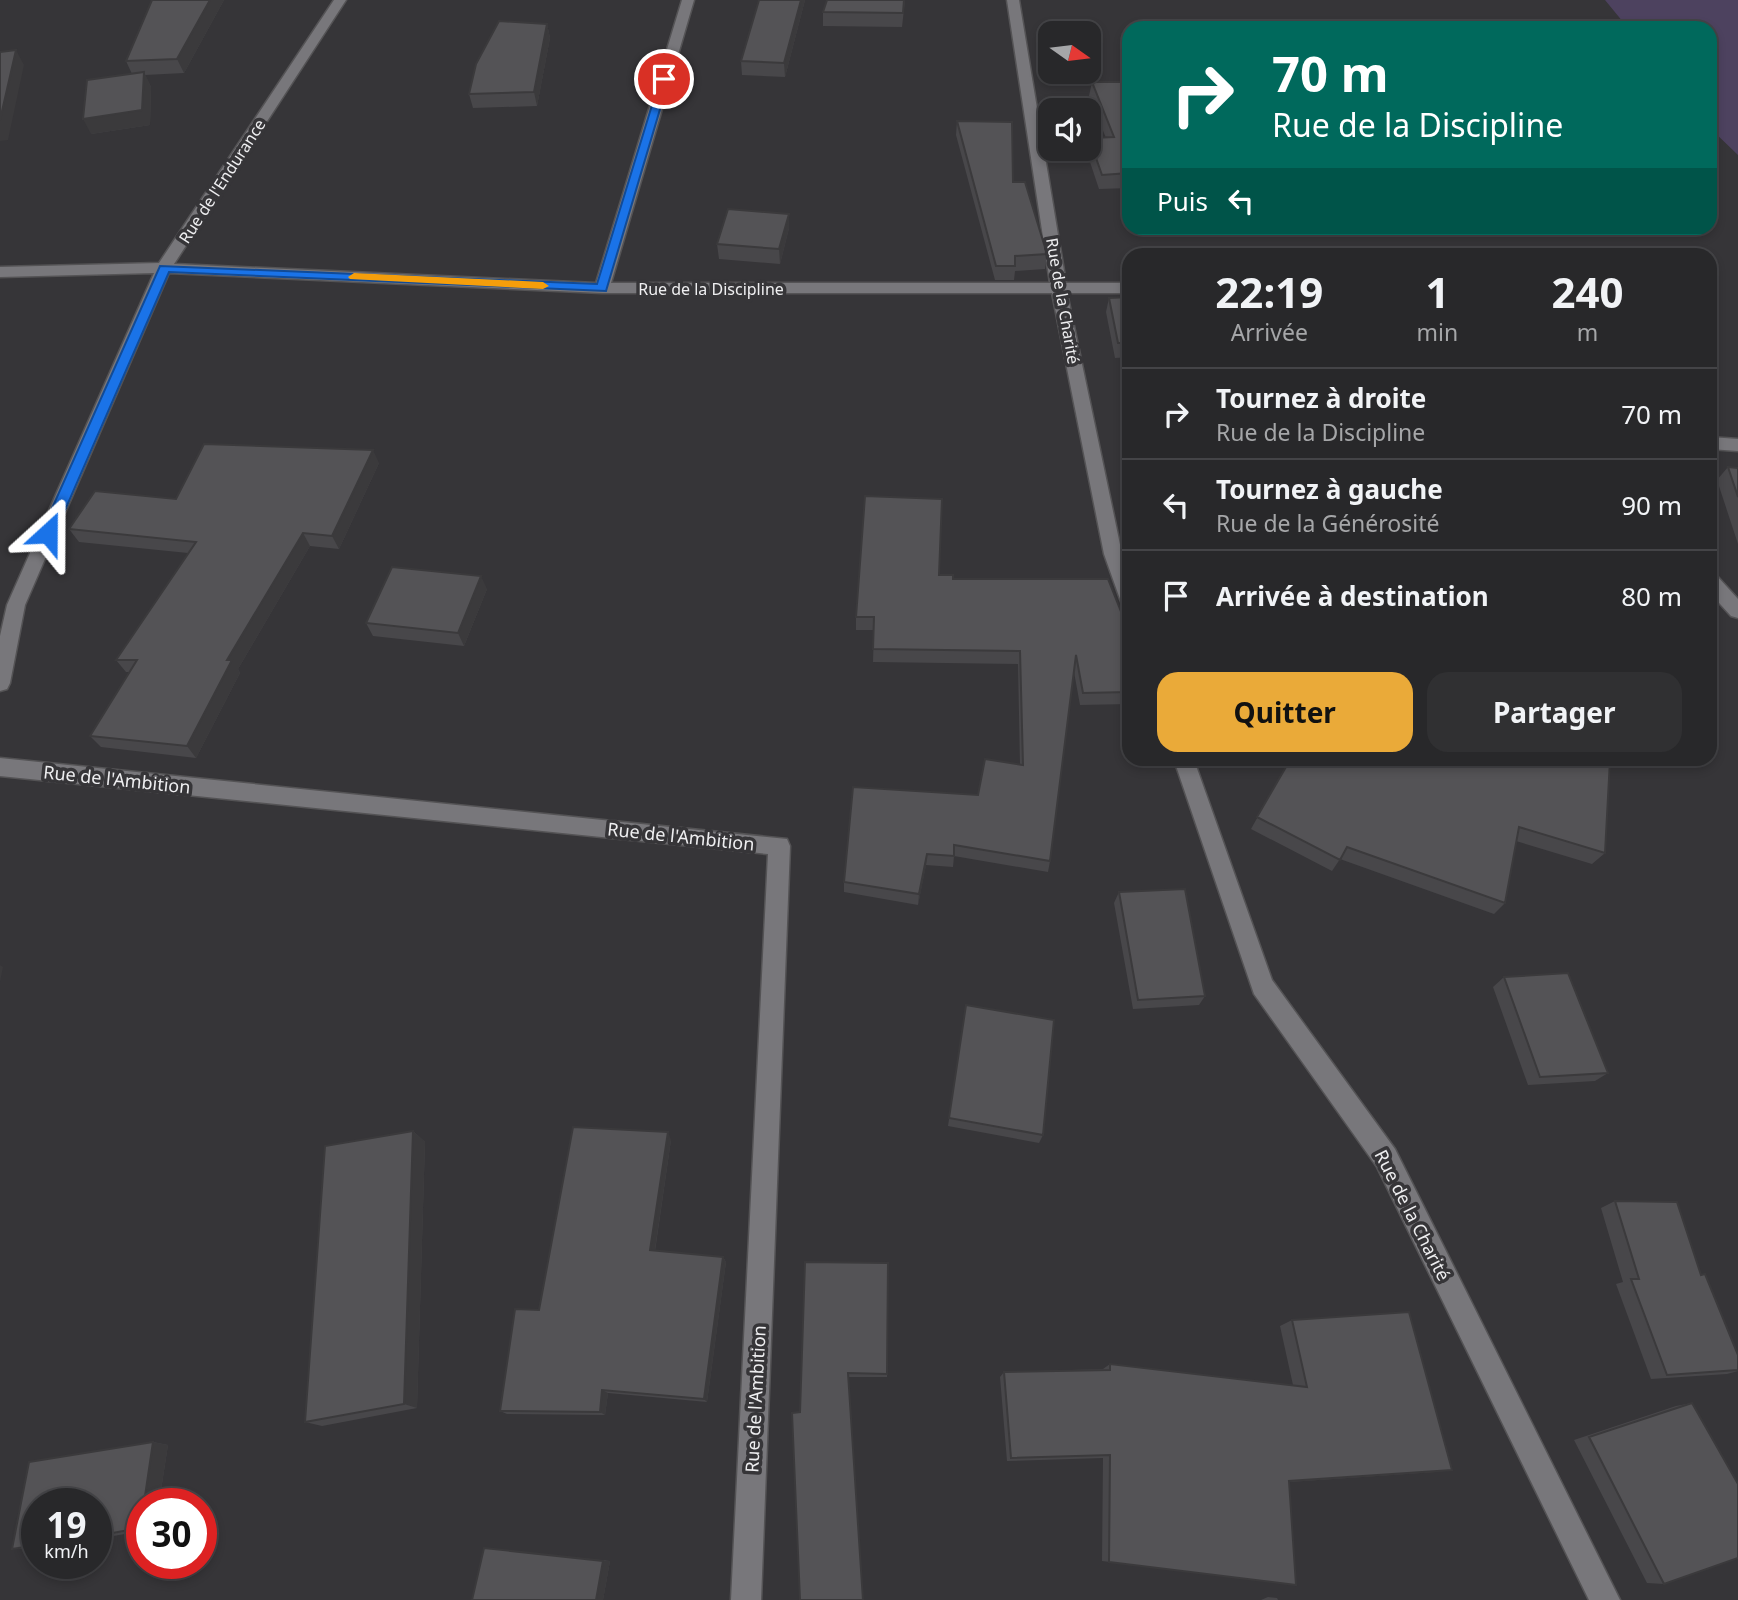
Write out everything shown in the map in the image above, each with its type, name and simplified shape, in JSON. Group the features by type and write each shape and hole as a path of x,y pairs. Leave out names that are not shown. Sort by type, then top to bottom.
{"street":[{"name":"Rue de l'Endurance","path":"0,683 16,606 164,268 340,0"},
{"path":"602,288 688,0"},
{"name":"Rue de la Charité","path":"1013,0 1059,290 1121,553"},
{"name":"Rue de la Discipline","path":"0,272 164,268 602,288 1122,288"},
{"path":"1717,444 1738,445"},
{"path":"1717,588 1738,611"},
{"name":"Rue de la Charité","path":"1186,766 1262,986 1386,1158 1605,1600"},
{"name":"Rue de l'Ambition","path":"0,767 779,846 746,1600"}],"shaded area":[{"path":"1605,0 1738,0 1738,155 1717,135 1717,21 1622,21"}],"building":[{"path":"152,0 210,0 177,59 126,61"},
{"path":"759,0 801,0 784,63 741,61"},
{"path":"827,0 904,0 903,13 823,12"},
{"path":"499,21 547,24 534,92 469,94 476,64"},
{"path":"16,50 0,120 0,52"},
{"path":"144,72 142,110 83,119 87,80"},
{"path":"1122,82 1122,174 1102,175 1097,161 1101,161 1101,138 1114,137 1101,98 1098,98 1093,84"},
{"path":"957,121 1012,122 1013,182 1025,182 1047,254 1015,256 1015,266 996,266"},
{"path":"728,209 789,214 779,249 717,244"},
{"path":"1122,297 1122,343 1118,343 1109,298"},
{"path":"204,444 373,450 332,536 303,533 227,660 232,660 187,746 90,736 137,660 116,660 196,542 69,529 95,491 176,499"},
{"path":"1728,467 1738,468 1738,497"},
{"path":"865,496 942,499 939,575 953,575 953,579 1108,579 1122,614 1122,692 1083,693 1076,655 1050,861 954,845 954,856 927,854 919,894 844,882 853,787 978,795 985,759 1023,765 1020,651 873,649 874,617 856,617"},
{"path":"392,567 481,576 458,633 366,623"},
{"path":"1287,766 1610,766 1605,853 1519,827 1505,903 1347,847 1340,860 1257,817"},
{"path":"1185,889 1205,996 1138,1000 1119,892"},
{"path":"1568,973 1608,1073 1540,1077 1504,977"},
{"path":"966,1005 1054,1020 1043,1135 949,1118"},
{"path":"573,1127 668,1132 650,1250 723,1257 704,1399 602,1390 600,1412 500,1411 515,1309 539,1310"},
{"path":"413,1131 404,1404 305,1422 325,1146"},
{"path":"1615,1201 1677,1202 1701,1275 1705,1274 1738,1355 1738,1370 1667,1375 1631,1279 1639,1279"},
{"path":"805,1262 888,1263 887,1374 848,1373 863,1600 800,1600 792,1413 800,1412"},
{"path":"1409,1312 1452,1470 1289,1481 1296,1585 1109,1562 1110,1455 1011,1458 1004,1372 1110,1370 1110,1364 1307,1387 1292,1320"},
{"path":"1692,1403 1738,1484 1738,1558 1664,1584 1589,1437"},
{"path":"153,1442 146,1488 126,1488 126,1531 112,1533 112,1488 24,1488 29,1462"},
{"path":"21,1503 21,1548 12,1549"},
{"path":"484,1548 603,1561 596,1600 472,1600"}],"slow traffic":[{"path":"354,277 543,286"}],"route":[{"path":"48,533 164,268 602,288 664,79"}]}
